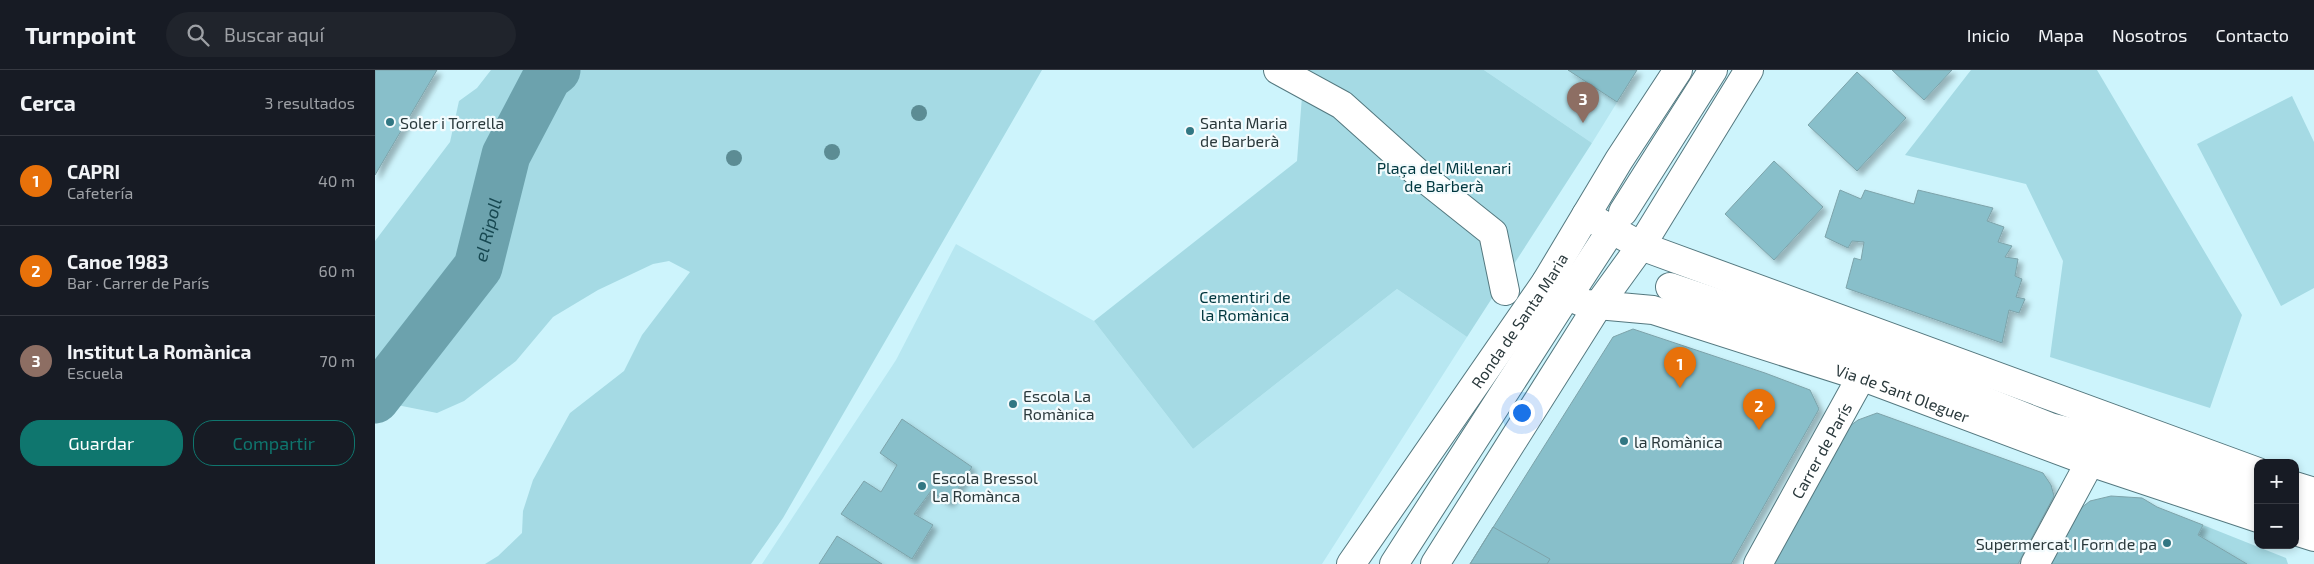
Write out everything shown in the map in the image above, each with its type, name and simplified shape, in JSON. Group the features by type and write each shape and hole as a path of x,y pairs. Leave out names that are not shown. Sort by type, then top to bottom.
{"street":[{"path":"1278,70 1342,105 1419,174 1493,233 1505,291"},
{"name":"Ronda de Santa Maria","path":"1351,564 1546,282 1678,70"},
{"path":"1623,212 1713,70"},
{"path":"1435,564 1599,304 1641,246 1749,70"},
{"name":"Via de Sant Oleguer","path":"1586,215 1641,246 1873,356 2099,440 2254,516"},
{"path":"1395,564 1608,235"},
{"name":"Via de Sant Oleguer","path":"1546,282 1568,296 1587,304 1653,310 1873,356"},
{"name":"Via de Sant Oleguer","path":"1670,287 1873,356 2099,440 2254,493"},
{"name":"Carrer de París","path":"1758,564 1873,356"},
{"path":"2035,564 2099,440"},
{"name":"Via de Sant Oleguer","path":"2099,440 2254,471"},
{"path":"2299,487 2314,492"},
{"path":"2299,508 2314,514"},
{"path":"2299,532 2314,537"}],"shaded area":[{"path":"1484,70 1637,70 1592,143"},
{"name":"Escola La Romànica","path":"956,244 1094,321 1193,449 1397,289 1467,337 1322,564 762,564 896,360"}],"green space":[{"path":"491,70 1042,70 783,518 751,564 485,564 498,556 522,533 523,511 533,480 570,413 624,371 642,335 690,272 669,261 653,264 598,290 553,317 516,361 464,401 437,413 397,405 375,391 375,241 450,142 459,101 477,88"},
{"path":"1304,70 1484,70 1592,143 1467,337 1397,289 1193,449 1094,321 1297,161"},
{"path":"1971,70 2097,70 2242,315 2210,408 2050,357 2063,261 2026,184 1905,155"},
{"path":"2292,96 2314,142 2314,288 2281,306 2197,144"},
{"path":"2203,525 2254,545 2254,549 2263,549 2286,558 2288,564 2247,564 2198,535"}],"building":[{"name":"Soler i Torrella","path":"375,70 437,70 375,175"},
{"path":"1568,70 1637,70 1617,102"},
{"path":"1892,70 1952,70 1924,100"},
{"path":"1857,72 1906,118 1857,171 1808,125"},
{"path":"1774,161 1823,207 1774,260 1725,214"},
{"path":"1840,190 1861,199 1865,190 1914,204 1918,190 1993,208 1987,221 2004,227 1998,242 2012,246 2005,257 2018,259 2015,276 2022,279 2016,297 2025,299 2019,313 2009,310 2002,343 1846,288 1854,258 1861,260 1864,242 1852,241 1848,248 1825,237"},
{"path":"1633,329 1810,390 1819,409 1731,564 1470,564 1613,337"},
{"path":"1877,413 2043,473 2051,485 2054,496 2018,564 1768,564 1839,434 1858,420"},
{"name":"Escola Bressol La Romànca","path":"902,419 972,467 949,503 931,491 914,514 933,525 912,559 841,514 864,481 881,492 897,465 880,453"},
{"path":"2111,496 2142,498 2157,507 2203,525 2198,535 2247,564 2049,564 2076,512 2090,501"},
{"path":"1493,527 1550,559 1547,564 1470,564"},
{"path":"837,536 882,564 819,564"}],"waterway":[{"name":"el Ripoll","path":"375,399 478,267 506,155 547,77 556,70"}],"place":[{"name":"Soler i Torrella","path":"390,122"},
{"name":"Institut La Romànica","path":"1583,123"},
{"name":"Santa Maria de Barberà","path":"1190,131"},
{"name":"CAPRI","path":"1680,388"},
{"name":"Escola La Romànica","path":"1013,404"},
{"name":"Canoe 1983","path":"1759,430"},
{"name":"la Romànica","path":"1624,441"},
{"name":"Escola Bressol La Romànca","path":"922,486"},
{"name":"Supermercat I Forn de pa","path":"2167,543"}],"park label":[{"name":"Plaça del Mil·lenari de Barberà","path":"1444,176"},
{"name":"Cementiri de la Romànica","path":"1245,305"}]}
